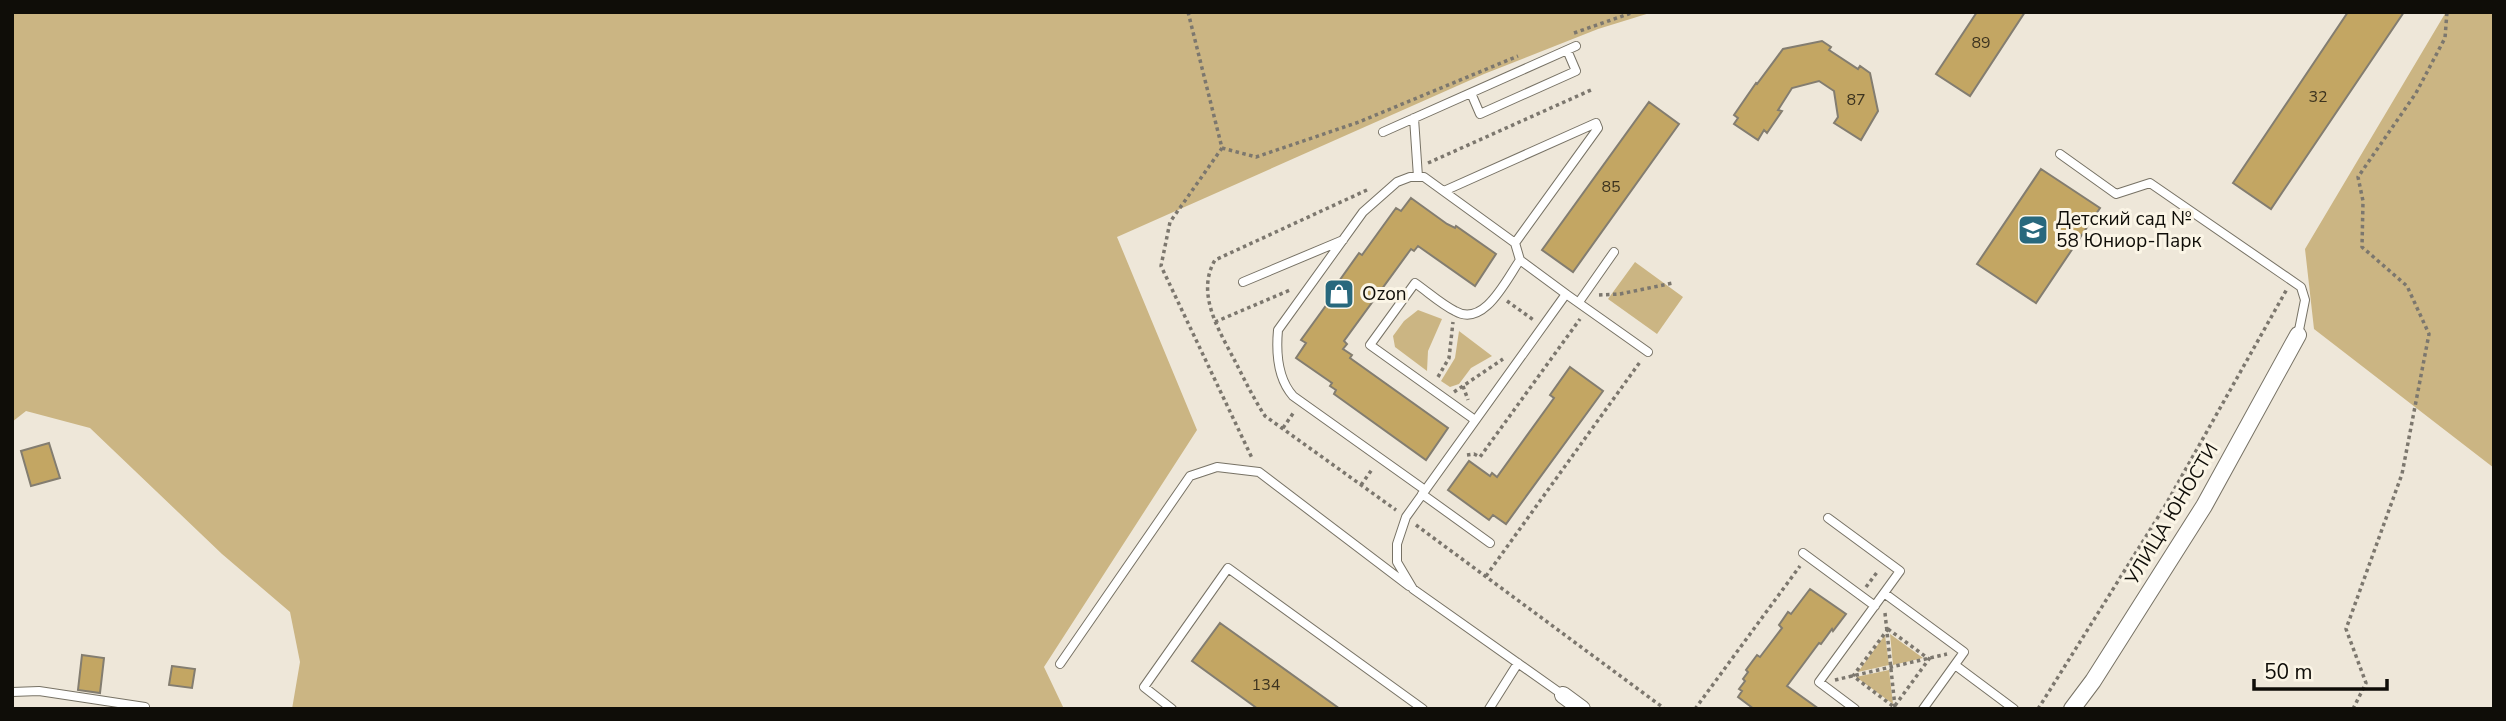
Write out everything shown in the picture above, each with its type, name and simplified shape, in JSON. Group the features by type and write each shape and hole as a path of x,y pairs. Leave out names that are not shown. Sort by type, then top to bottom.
{"street":[{"name":"УЛИЦА ЮНОСТИ","path":"2073,709 2204,506 2298,335"},
{"path":"1563,695 1582,709"}],"lane":[{"path":"1382,132 1576,46"},
{"path":"1471,93 1480,114 1576,71 1567,50"},
{"path":"1414,118 1418,177"},
{"path":"1444,191 1596,123 1598,128 1516,243"},
{"path":"2060,154 2116,194 2150,183 2301,287 2305,300 2298,335"},
{"path":"1490,543 1293,396 1286,388 1276,347 1278,330 1363,212 1397,182 1410,177 1424,177 1516,243 1520,260 1566,293 1581,299 1587,308 1647,352"},
{"path":"1242,282 1343,240"},
{"path":"1581,299 1614,252"},
{"path":"1475,420 1370,345 1415,283 1456,313 1473,315 1484,310 1520,260"},
{"path":"1413,589 1396,562 1397,544 1406,517 1566,293"},
{"path":"1060,664 1190,476 1217,467 1259,472 1413,589 1563,695"},
{"path":"1828,518 1900,571 1820,683 1855,709"},
{"path":"1804,553 1875,606"},
{"path":"1172,709 1144,687 1227,568 1423,709"},
{"path":"1884,594 1964,652 1923,709"},
{"path":"1489,709 1518,663"},
{"path":"1955,666 2014,709"},
{"path":"12,692 39,691 145,707"}],"path":[{"path":"1188,12 1222,148 1170,222 1161,266 1259,472"},
{"path":"1563,37 1634,12"},
{"path":"2353,709 2367,683 2346,629 2402,474 2429,334 2407,286 2362,247 2364,201 2358,177 2422,82 2445,38 2447,12"},
{"path":"1222,148 1256,157 1359,122 1524,53"},
{"path":"1215,322 1313,280"},
{"path":"2038,709 2165,506 2292,281"},
{"path":"1581,299 1673,283"},
{"path":"1496,293 1543,327"},
{"path":"1480,457 1587,308"},
{"path":"1429,387 1449,358 1452,325"},
{"path":"1444,398 1502,360 1527,348"},
{"path":"1486,576 1647,352"},
{"path":"1406,517 1665,709"},
{"path":"1860,595 1886,560"},
{"path":"1695,709 1801,564"},
{"path":"1884,594 1895,708"},
{"path":"1887,630 1928,659"},
{"path":"1853,676 1887,630"},
{"path":"1820,683 1963,651"},
{"path":"1895,708 1928,659"},
{"path":"1853,676 1895,708"}],"shaded area":[{"path":"12,12 1653,12 1598,29 1484,74 1117,237 1197,430 1044,667 1064,709 292,709 300,662 290,612 222,554 90,428 26,411 12,422"},
{"path":"2446,12 2494,12 2494,468 2314,329 2305,249"},
{"path":"1635,262 1683,297 1657,334 1608,299"},
{"path":"1418,310 1442,319 1428,351 1427,371 1395,347 1393,336 1404,321"},
{"path":"1459,331 1492,356 1471,368 1459,384 1450,387 1441,381 1455,358"},
{"path":"1890,634 1923,658 1893,665"},
{"path":"1885,635 1889,665 1858,672"},
{"path":"1889,670 1893,704 1856,677"}],"building":[{"path":"1977,12 2025,12 1970,96 1936,74"},
{"path":"2348,12 2404,12 2271,209 2233,183"},
{"path":"1822,41 1831,47 1829,50 1858,69 1860,66 1870,73 1878,111 1861,140 1834,123 1838,117 1834,91 1819,81 1792,88 1778,110 1782,111 1767,133 1764,130 1758,140 1734,124 1738,118 1734,115 1783,49"},
{"path":"1649,102 1679,124 1573,272 1542,250"},
{"path":"2041,169 2100,208 2036,303 1977,264"},
{"path":"1411,198 1496,254 1475,286 1418,246 1414,251 1411,249 1344,341 1347,344 1343,349 1352,355 1350,358 1448,428 1426,460 1334,394 1336,390 1330,386 1332,383 1296,358 1306,343 1301,340 1335,293 1332,291 1359,253 1362,255 1396,208 1401,211"},
{"path":"1570,367 1603,391 1506,524 1493,515 1489,520 1448,490 1469,461 1490,476 1492,473 1497,477 1554,398 1550,395"},
{"path":"49,443 60,478 31,486 21,451"},
{"path":"1810,589 1846,614 1821,644 1819,643 1787,686 1819,709 1754,709 1738,697 1748,672 1746,670 1757,655 1760,657 1782,628 1779,625 1788,612 1791,614"},
{"path":"1220,623 1340,709 1258,709 1192,661"},
{"path":"82,655 104,658 100,693 78,690"},
{"path":"172,666 195,669 192,688 169,685"}],"place":[{"name":"Детский сад № 58 Юниор-Парк","path":"2033,230"},
{"name":"Ozon","path":"1339,294"}]}
